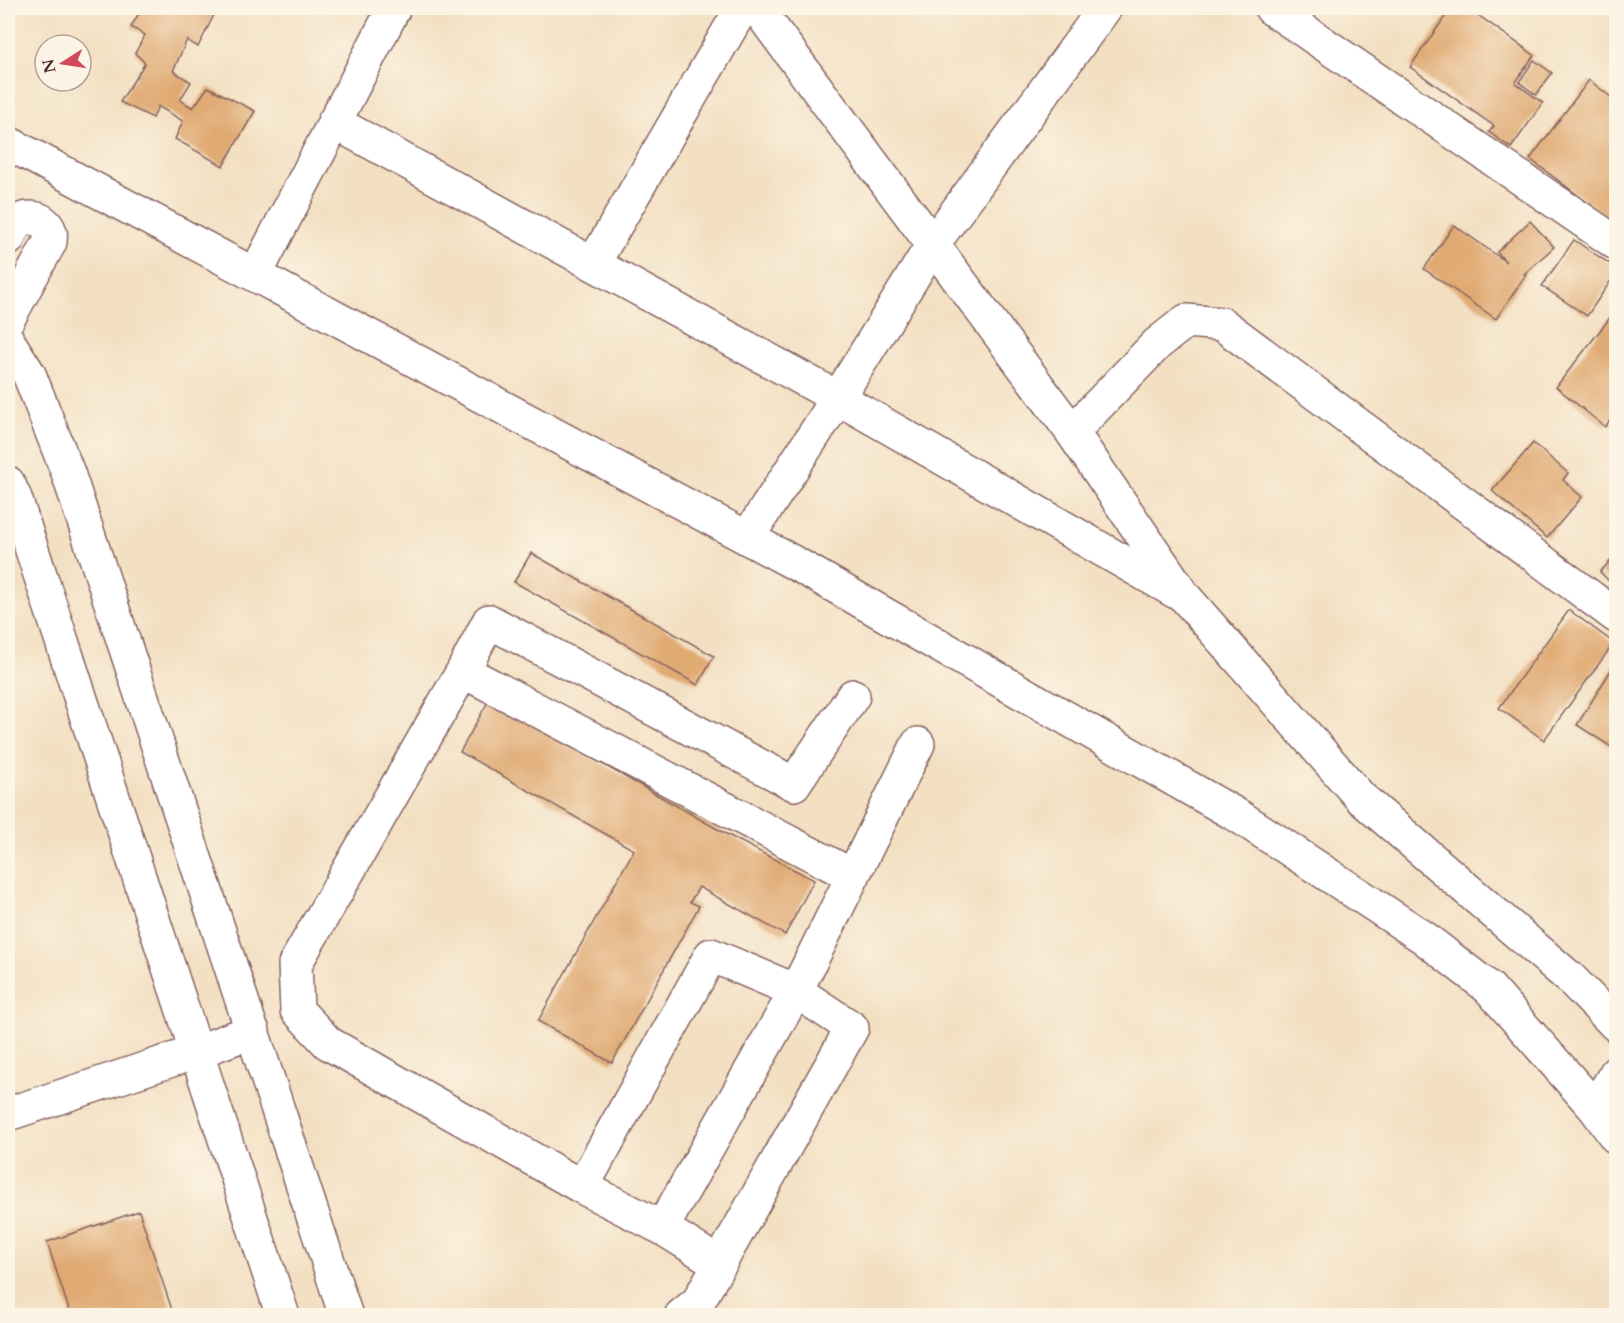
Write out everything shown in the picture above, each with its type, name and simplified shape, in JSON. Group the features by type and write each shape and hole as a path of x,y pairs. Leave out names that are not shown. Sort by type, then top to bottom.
{"street":[{"path":"255,275 394,8"},
{"path":"593,264 742,8"},
{"path":"757,8 1072,432 1184,597 1361,798 1571,979 1617,1025"},
{"path":"747,538 838,398 933,244 1105,8"},
{"path":"1271,8 1617,243"},
{"path":"334,122 838,398 1184,597"},
{"path":"8,143 798,565 1240,817 1424,937 1489,988 1596,1108 1617,1137"},
{"path":"8,239 16,223 25,218 35,218 44,223 50,232 50,242 8,319"},
{"path":"1072,432 1157,344 1186,321 1222,324 1617,616"},
{"path":"8,341 29,374 68,474 346,1316"},
{"path":"8,483 283,1316"},
{"path":"720,1264 662,1228 582,1187 328,1044 297,1010 295,964 463,671 489,621 794,784 853,696"},
{"path":"463,671 853,876"},
{"path":"662,1228 796,991 918,744"},
{"path":"582,1187 711,955 796,991 852,1028 698,1302 681,1316"},
{"path":"8,1114 253,1031"},
{"path":"1596,1108 1617,1073"}],"building":[{"path":"142,8 209,8 216,11 198,47 187,40 173,71 191,82 180,100 193,108 208,87 255,111 223,166 175,139 183,121 158,106 153,118 120,102 145,63 135,53 145,35 131,27"},
{"path":"1451,8 1468,8 1534,55 1515,83 1543,103 1511,148 1489,132 1494,126 1410,67"},
{"path":"1534,60 1552,73 1536,95 1519,82"},
{"path":"1589,80 1616,101 1616,224 1530,159"},
{"path":"1530,221 1554,247 1524,274 1526,275 1496,319 1424,269 1454,225 1506,262 1497,252"},
{"path":"1574,240 1616,268 1616,273 1587,316 1542,286"},
{"path":"1616,310 1616,412 1605,427 1556,387"},
{"path":"1533,443 1568,473 1563,480 1582,497 1547,538 1492,491"},
{"path":"531,553 714,656 698,685 514,582"},
{"path":"1616,555 1616,588 1600,572"},
{"path":"1569,610 1614,643 1544,740 1499,708"},
{"path":"1616,662 1616,750 1577,725"},
{"path":"489,700 728,835 814,880 785,935 699,887 690,902 699,906 612,1063 538,1021 634,850 460,752"},
{"path":"139,1211 174,1316 71,1316 47,1242"}]}
